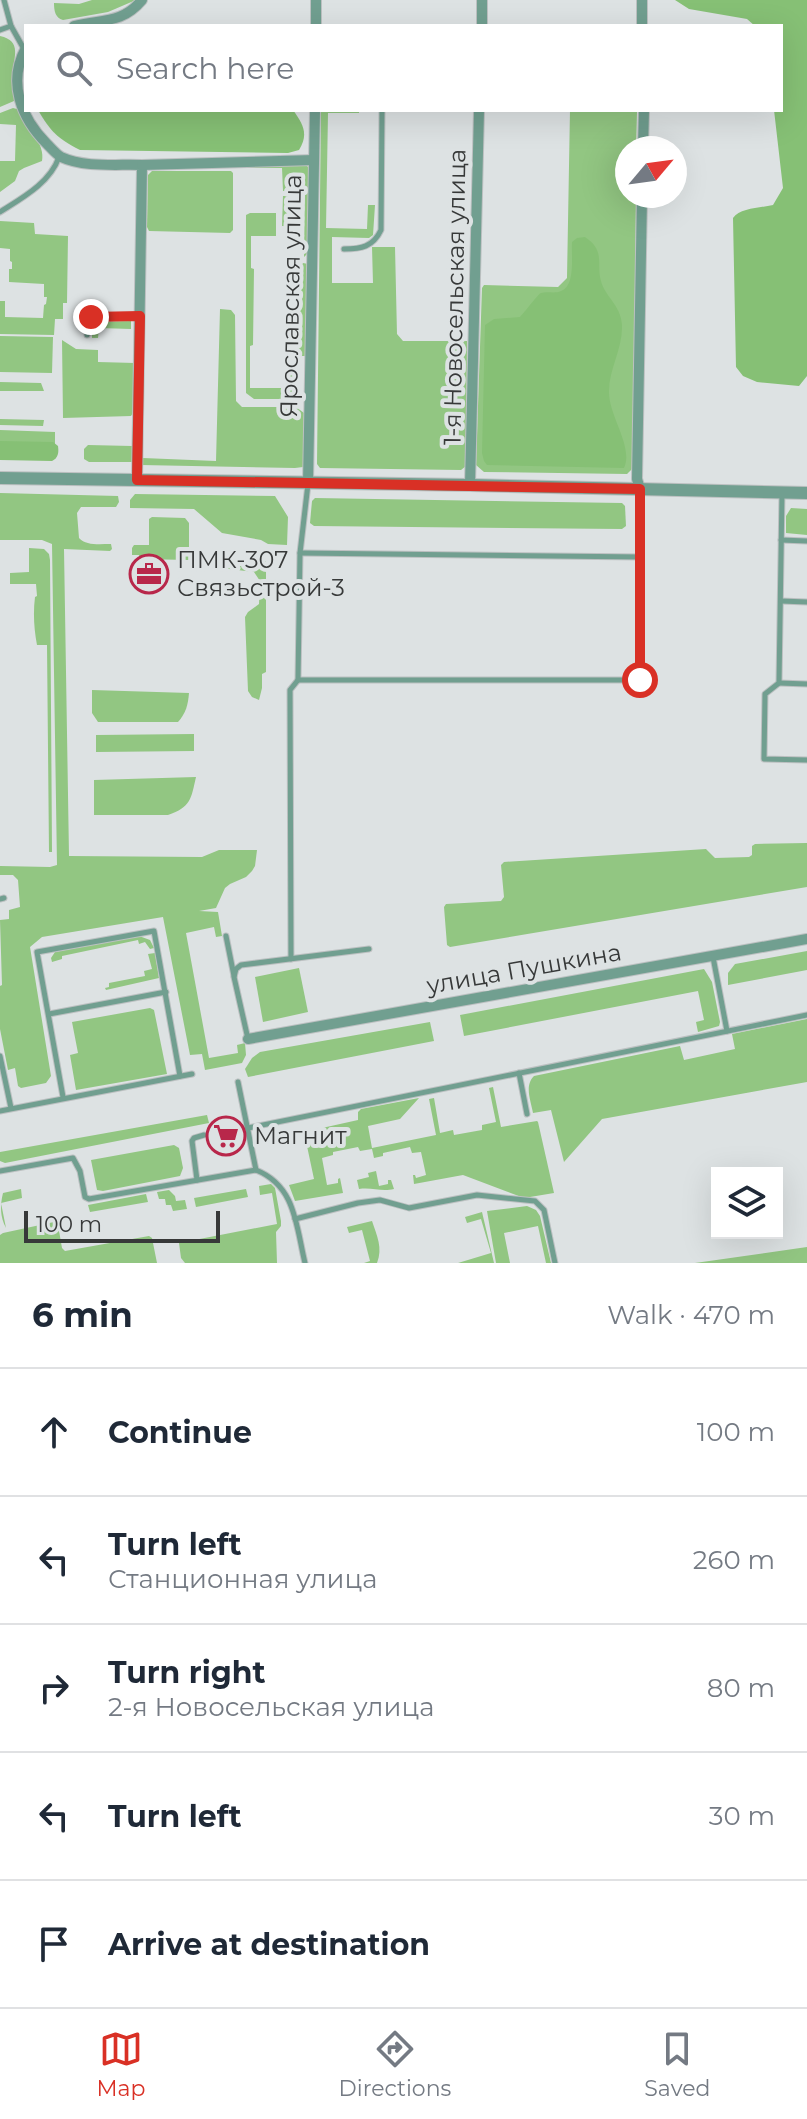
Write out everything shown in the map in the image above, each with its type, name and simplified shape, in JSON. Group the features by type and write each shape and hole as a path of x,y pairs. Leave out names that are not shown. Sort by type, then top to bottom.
{"street":[{"path":"87,24 118,19 133,11 142,0"},
{"path":"316,0 316,24"},
{"path":"482,0 482,24"},
{"path":"642,0 642,24"},
{"path":"24,51 17,70 19,102 24,112"},
{"path":"24,112 34,131 59,156 83,163 142,165 314,160"},
{"name":"Ярославская улица","path":"308,483 315,112"},
{"name":"1-я Новосельская улица","path":"470,485 479,112"},
{"path":"643,136 644,112"},
{"path":"137,480 142,165"},
{"path":"640,489 637,479 642,208"},
{"path":"0,478 807,493"},
{"name":"улица Пушкина","path":"248,1039 807,939"}],"lane":[{"path":"4,0 11,26 24,46"},
{"path":"0,30 11,26"},
{"path":"344,249 363,249 381,230 382,112"},
{"path":"0,212 38,186 55,168 59,156"},
{"path":"87,335 87,318 140,316"},
{"path":"291,959 290,690 298,680 300,553 308,483"},
{"path":"298,680 640,680 640,489"},
{"path":"779,683 782,492"},
{"path":"781,540 807,541"},
{"path":"300,553 641,557"},
{"path":"781,601 807,602"},
{"path":"807,684 779,683 765,694 764,759 807,760"},
{"path":"63,1097 37,952 154,931 180,1076"},
{"path":"226,936 248,1039"},
{"path":"234,977 241,965 369,949"},
{"path":"713,956 727,1031"},
{"path":"49,1014 166,992"},
{"path":"248,1128 807,1015"},
{"path":"0,1056 11,1108"},
{"path":"519,1073 527,1114"},
{"path":"0,1111 192,1074"},
{"path":"238,1082 256,1170"},
{"path":"197,1180 192,1141 204,1135"},
{"path":"0,1171 73,1158 80,1171 85,1197 89,1199 256,1170 270,1176 284,1189 305,1263"},
{"path":"295,1219 380,1200 409,1208 477,1195 535,1201 544,1210 555,1263"}],"green space":[{"path":"92,0 136,0 108,12 63,20 56,13 54,3 79,4"},
{"path":"675,0 807,0 807,376 799,386 757,382 743,376 736,367 733,218 745,210 773,205 783,188 774,112 783,112 783,24 753,24 747,19 689,9"},
{"path":"0,36 12,42 15,51 14,101 0,107"},
{"path":"17,109 38,141 42,161 19,171 15,181 0,192 0,161 15,161 16,125 0,124 0,113"},
{"path":"39,112 294,112 302,125 304,139 299,150 288,153 80,150 55,134"},
{"path":"321,112 359,112 328,113 326,228 367,229 368,205 375,205 373,235 369,238 332,237 332,283 373,283 372,247 395,247 397,334 403,341 467,341 466,466 461,470 320,468 317,464"},
{"path":"570,112 637,112 636,136 615,136 615,208 636,208 633,468 627,474 484,472 476,465 482,288 484,285 558,287 567,278"},
{"path":"305,164 310,169 309,252 304,257 305,192 283,191 282,168 247,167"},
{"path":"152,171 231,171 233,230 230,233 149,231 148,175"},
{"path":"283,196 301,196 300,227 282,226"},
{"path":"276,213 276,236 251,236 251,268 254,269 250,388 290,388 290,365 298,373 297,399 254,399 246,393 246,215"},
{"path":"0,221 34,223 35,234 68,236 67,303 63,303 63,319 55,319 54,335 0,334 0,301 5,301 5,317 43,318 47,297 44,297 44,284 9,282 12,262 10,249 0,248"},
{"path":"585,237 596,247 601,281 621,318 620,342 609,391 626,450 624,468 487,465 482,453 485,325 494,319 520,317 541,293 559,292 566,288 571,277 572,242"},
{"path":"303,263 308,264 306,356 301,356 297,350 299,272"},
{"path":"220,309 231,310 235,315 236,401 242,407 296,407 304,413 303,467 141,465 143,458 216,461"},
{"path":"131,321 131,329 99,328 98,338 92,338 92,328 98,322"},
{"path":"0,336 53,337 52,373 0,372"},
{"path":"62,340 76,349 98,350 98,362 135,363 134,411 131,416 63,418"},
{"path":"0,382 41,383 44,391 0,391"},
{"path":"0,419 44,420 43,426 0,425"},
{"path":"0,430 55,432 55,446 0,446"},
{"path":"0,441 53,442 58,446 58,453 52,461 0,460"},
{"path":"88,445 132,446 134,460 89,462 84,459 84,449"},
{"path":"0,493 118,496 116,507 81,507 77,513 79,538 89,543 111,544 110,551 64,549 69,856 202,857 219,850 257,850 252,871 225,888 216,908 199,911 218,912 222,936 216,937 214,927 186,933 209,1058 238,1053 237,1045 245,1043 246,1055 242,1063 205,1070 202,1054 190,1055 163,917 42,937 30,947 51,1076 46,1083 21,1088 15,1068 8,1070 0,1029 0,920 9,919 9,910 20,907 18,880 13,875 0,875 0,866 57,865 52,544 42,540 0,540"},
{"path":"135,494 275,496 288,517 287,545 268,544 222,533 194,509 130,508 130,500"},
{"path":"315,498 622,503 625,506 626,526 622,529 314,526 310,523"},
{"path":"791,508 807,509 807,535 786,533 786,516"},
{"path":"185,518 189,523 189,560 139,559 139,555 132,555 134,545 149,545 149,519"},
{"path":"29,548 44,549 50,560 52,852 49,852 47,645 37,645 34,615 36,584 10,584 10,573 29,572"},
{"path":"215,561 266,561 266,672 262,674 259,700 248,691 245,617 259,604 260,581 254,572 221,568"},
{"path":"92,690 189,693 186,709 178,722 98,722 92,713"},
{"path":"194,734 194,751 96,752 96,735"},
{"path":"196,777 189,801 168,815 94,815 94,780"},
{"path":"807,843 807,887 450,947 447,945 446,904 501,901 504,897 501,865 504,862 706,849 715,858 749,857 755,844"},
{"path":"139,936 150,940 154,948 150,949 145,942 139,944 138,940 62,956 62,959 52,962 55,952"},
{"path":"807,951 807,970 728,985 728,973 735,964"},
{"path":"155,953 159,978 106,990 109,983 145,976 144,971 152,969 148,954"},
{"path":"299,968 308,1012 263,1022 255,977"},
{"path":"704,969 712,982 720,1022 719,1026 698,1032 696,1022 704,1020 698,991 464,1036 460,1015"},
{"path":"150,1008 154,1010 167,1074 76,1090 70,1055 78,1053 72,1022"},
{"path":"807,1019 807,1082 602,1119 564,1162 551,1110 533,1113 529,1089 534,1076 680,1046 684,1060 735,1049 732,1034"},
{"path":"430,1022 434,1041 248,1077 245,1069 260,1052"},
{"path":"493,1087 501,1127 538,1122 554,1193 524,1198 463,1175 414,1184 413,1175 416,1178 426,1175 421,1152 412,1153 410,1147 374,1158 372,1149 360,1151 358,1147 333,1152 333,1155 322,1158 327,1185 338,1183 340,1178 343,1193 295,1201 289,1185 314,1179 304,1132 358,1120 361,1109 419,1098 400,1119 368,1126 372,1148 436,1135 429,1099 434,1098 440,1133 453,1130 454,1135 482,1130 482,1125 496,1122 489,1088"},
{"path":"207,1115 209,1123 5,1163 0,1161 0,1152"},
{"path":"174,1145 179,1148 183,1168 180,1176 97,1190 91,1160"},
{"path":"376,1171 379,1186 391,1180 394,1189 359,1189 357,1180 369,1177 368,1173"},
{"path":"271,1184 275,1188 281,1221 276,1232 277,1263 185,1263 179,1243 277,1224 272,1193 260,1195 259,1186"},
{"path":"21,1189 22,1198 1,1203 3,1193"},
{"path":"246,1189 248,1197 196,1207 194,1198"},
{"path":"169,1190 176,1201 185,1200 187,1209 173,1211 171,1205 166,1205 165,1199 159,1199 157,1192"},
{"path":"146,1194 148,1202 90,1212 88,1205"},
{"path":"527,1206 540,1216 551,1263 546,1263 538,1226 504,1233 510,1263 496,1263 487,1211"},
{"path":"482,1212 494,1263 458,1263 491,1253 481,1219 467,1223 465,1217"},
{"path":"372,1221 379,1242 379,1258 377,1263 364,1263 370,1261 362,1230 349,1233 347,1227"},
{"path":"54,1222 58,1225 65,1251 149,1236 157,1263 0,1263 0,1235"},
{"path":"807,1247 807,1263 695,1263"}],"place":[{"name":"ПМК-307 Связьстрой-3","path":"149,574"},
{"name":"Магнит","path":"226,1136"}],"route":[{"path":"91,317 140,316 137,480 640,489 640,680"}]}
